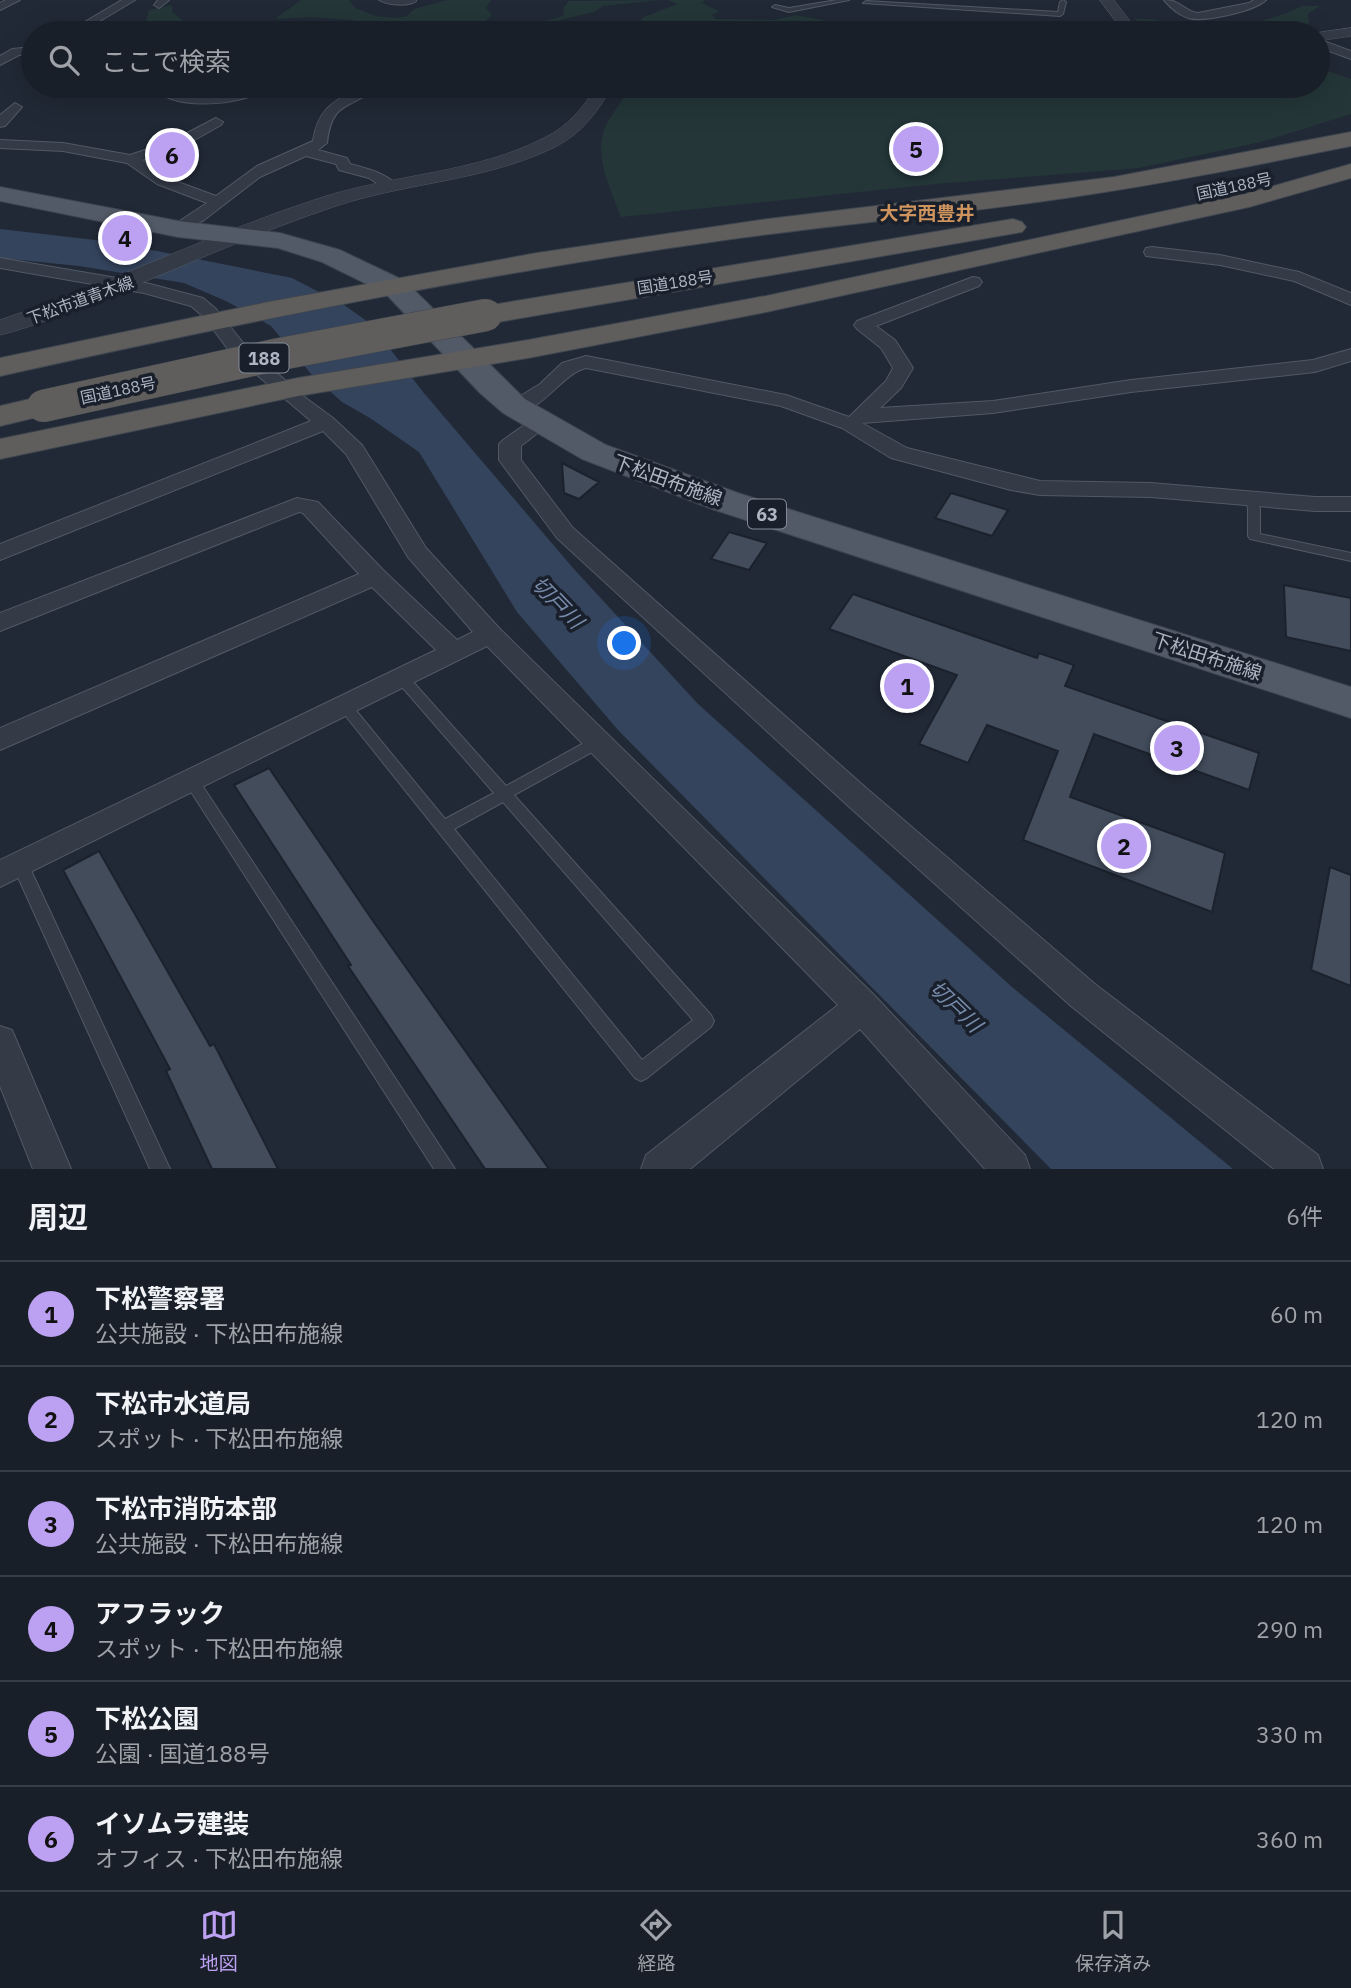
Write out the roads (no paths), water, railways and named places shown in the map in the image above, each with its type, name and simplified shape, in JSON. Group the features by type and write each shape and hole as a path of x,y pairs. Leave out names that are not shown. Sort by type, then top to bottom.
{"highway":[{"path":"0,367 221,319 713,233 1114,184 1244,162 1351,139"},
{"name":"国道188号","path":"0,416 275,355 486,315 1190,196 1351,158"},
{"path":"0,449 291,388 766,304 1249,201 1351,171"}],"main road":[{"name":"下松田布施線","path":"0,182 235,234 281,241 331,256 395,287 463,358 527,415 594,452 659,479 1351,703"},
{"name":"下松田布施線","path":"0,194 188,224"}],"street":[{"path":"0,8 15,0"},
{"path":"93,21 130,0"},
{"path":"384,0 411,1"},
{"path":"1107,0 1123,21"},
{"path":"1169,0 1189,15 1228,12 1252,6 1261,0"},
{"path":"1184,0 1228,12"},
{"path":"1330,36 1351,33"},
{"path":"1330,47 1351,55"},
{"path":"0,61 21,52"},
{"path":"195,98 220,98"},
{"path":"188,224 259,172 320,143 322,126 332,108 350,98"},
{"name":"下松市道青木線","path":"0,328 126,284 235,234 334,200 515,156 551,142 577,125 598,98"},
{"path":"0,122 15,107"},
{"path":"131,159 177,144 216,122"},
{"path":"0,144 63,147 131,159 162,181 218,202"},
{"path":"305,152 342,162 344,167 374,175 389,185"},
{"path":"1152,252 1220,260 1299,277 1351,300"},
{"path":"0,263 146,288 197,302 221,319 237,348 291,388 354,450 379,486 416,552 490,634 863,1006 1011,1169"},
{"path":"856,419 894,384 903,368 888,344 863,325 973,282"},
{"path":"1304,1169 1083,995 855,795 565,533 510,460 510,444 540,394 560,370 572,364 586,362 786,401 856,419 993,407 1132,386 1315,366 1351,355"},
{"path":"856,419 899,453 1011,484 1040,488 1151,490 1351,504"},
{"path":"0,553 326,422"},
{"path":"0,623 297,505 310,506 375,576 453,652"},
{"path":"0,740 375,576"},
{"path":"10,869 490,634"},
{"path":"660,1169 863,1006"},
{"path":"0,1042 52,1169"}],"lane":[{"path":"775,7 789,10 846,0"},
{"path":"1031,0 1034,12"},
{"path":"866,3 931,4 1060,14 1063,2"},
{"path":"1251,499 1255,508 1254,536 1351,557"},
{"path":"344,705 641,1072 705,1021 401,677"},
{"path":"443,828 598,741"},
{"path":"191,780 445,1169"},
{"path":"10,869 160,1169"}],"water":[{"name":"切戸川","path":"0,229 112,242 292,278 344,305 371,324 423,392 573,568 698,704 1012,987 1233,1169 1051,1169 618,730 517,612 419,452 342,402 312,375 271,326 226,301 184,283 79,266 0,258"}],"place":[{"name":"下松公園","path":"916,149"},
{"name":"イソムラ建装","path":"172,155"},
{"name":"アフラック","path":"125,238"},
{"name":"下松警察署","path":"907,686"},
{"name":"下松市消防本部","path":"1177,748"},
{"name":"下松市水道局","path":"1124,846"}],"district":[{"name":"大字西豊井","path":"927,213"}]}
